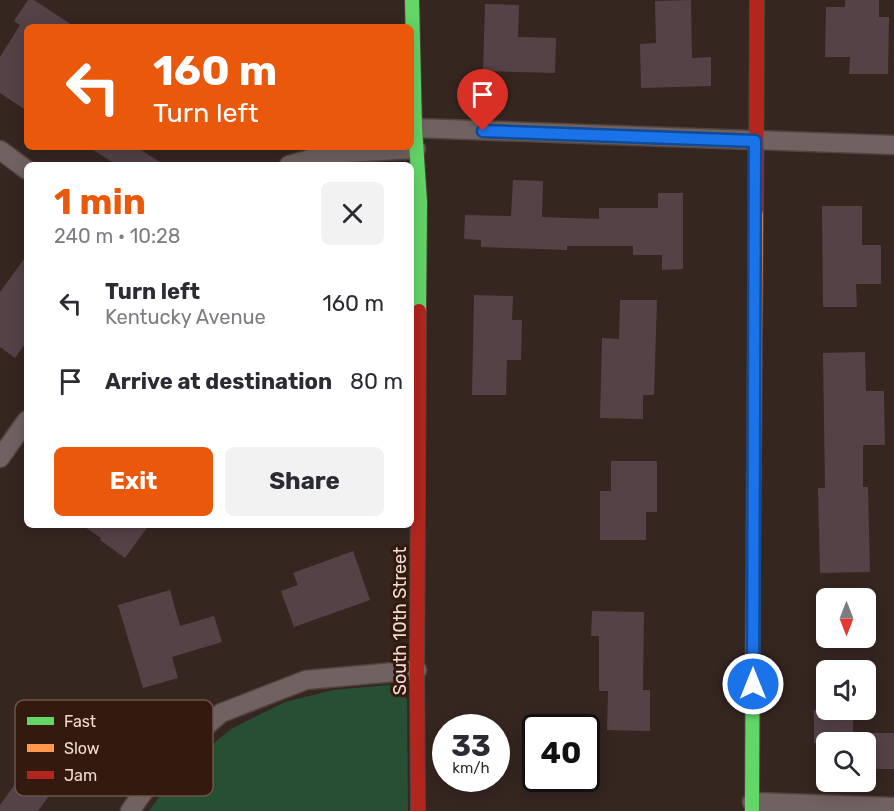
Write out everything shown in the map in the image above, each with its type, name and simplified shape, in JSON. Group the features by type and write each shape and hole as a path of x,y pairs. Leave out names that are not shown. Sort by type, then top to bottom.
{"street":[{"name":"South 10th Street","path":"412,0 413,24"},
{"path":"757,0 752,807 894,807"},
{"name":"South 10th Street","path":"414,85 420,202 418,811"},
{"path":"415,128 894,145"},
{"path":"0,150 24,168"},
{"path":"300,162 329,154 387,150"},
{"path":"0,458 24,424"},
{"path":"213,720 221,713 306,680 417,670"},
{"path":"130,811 141,796"}],"green space":[{"path":"389,685 407,700 408,811 149,811 160,796 213,796 213,744 231,729 285,702 333,690"}],"building":[{"path":"28,0 34,0 70,24 24,24 24,109 0,93 0,57 20,25 14,21"},
{"path":"691,0 692,58 711,57 711,86 641,88 640,44 656,43 655,1"},
{"path":"845,0 879,0 879,17 889,17 888,74 849,74 850,57 825,57 826,7 845,7"},
{"path":"485,4 519,5 518,37 556,38 555,73 483,71"},
{"path":"93,150 141,150 160,162 112,162"},
{"path":"513,180 543,181 542,217 599,219 599,208 658,208 658,193 683,193 683,269 662,270 662,255 633,255 633,246 567,246 567,250 481,247 481,240 464,239 465,215 511,216"},
{"path":"822,206 862,206 862,245 881,245 881,284 856,284 857,307 823,307"},
{"path":"24,259 24,345 15,358 0,347 0,292"},
{"path":"474,295 513,296 512,320 522,320 521,360 507,360 506,395 472,395"},
{"path":"620,300 657,300 654,395 643,395 643,419 600,418 602,338 619,339"},
{"path":"865,352 866,391 884,391 885,445 863,445 863,487 868,487 870,572 820,573 818,488 825,488 823,353"},
{"path":"611,461 657,461 657,512 646,512 646,540 600,540 600,491 611,491"},
{"path":"86,528 147,528 125,558 100,540 101,538"},
{"path":"353,551 370,600 294,627 281,591 298,585 293,573"},
{"path":"170,590 180,626 214,616 222,642 172,657 178,678 143,688 118,605"},
{"path":"592,611 644,612 643,690 650,690 650,731 607,730 608,691 599,691 599,636 591,636"},
{"path":"814,710 816,710 816,720 853,720 853,732 816,732 816,743 814,743"},
{"path":"876,733 894,733 894,769 876,769"},
{"path":"15,784 15,796 49,796 38,811 0,811 0,805"}],"traffic: fast":[{"path":"412,0 413,24"},
{"path":"414,85 420,202 419,311"},
{"path":"752,811 753,582"}],"traffic: slow":[{"path":"753,582 756,210"}],"traffic: jam":[{"path":"756,210 757,0"},
{"path":"418,811 419,311"}],"route":[{"path":"483,131 755,141 753,684"}]}
